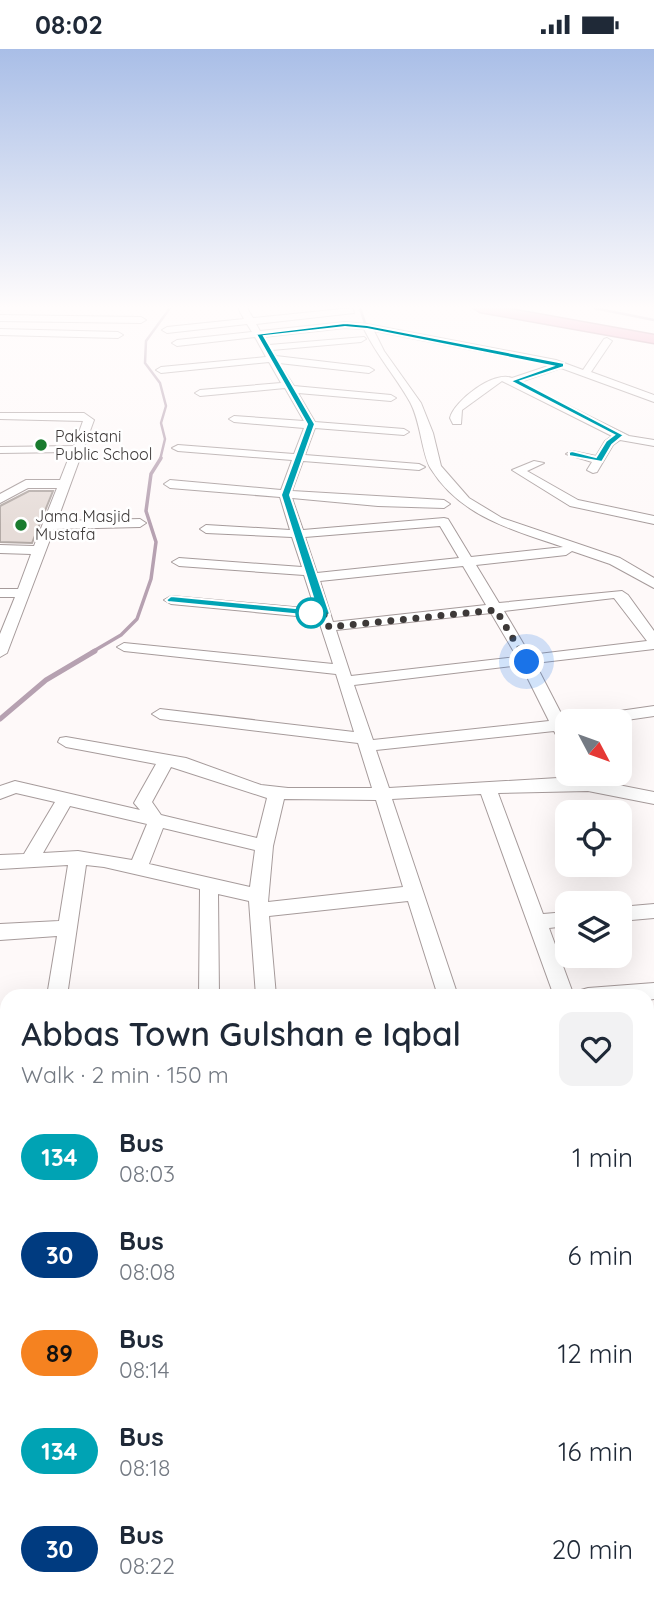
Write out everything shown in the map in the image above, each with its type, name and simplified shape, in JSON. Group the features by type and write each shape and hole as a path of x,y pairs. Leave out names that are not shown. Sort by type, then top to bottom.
{"street":[{"path":"286,381 289,387 318,408 404,432"},
{"path":"400,381 416,403 428,433 435,467 466,501 498,521 615,561 654,584"},
{"path":"457,422 457,409 495,381"},
{"path":"514,381 620,435 636,442 654,443"},
{"path":"604,381 654,399"},
{"path":"200,393 289,387 318,408"},
{"path":"234,419 391,398"},
{"path":"318,408 285,495 446,989"},
{"path":"0,416 88,418 24,593 1,647"},
{"path":"572,454 596,465 609,443 620,435"},
{"path":"178,448 419,467"},
{"path":"0,450 78,449"},
{"path":"538,463 518,470 575,503 654,520"},
{"path":"0,499 31,483 64,484"},
{"path":"170,484 285,495 444,504"},
{"path":"0,488 14,491"},
{"path":"206,529 298,534 441,522 446,524 555,710"},
{"path":"48,525 140,523"},
{"path":"0,549 40,550"},
{"path":"179,562 310,575 566,551"},
{"path":"0,593 24,593"},
{"path":"124,647 345,675 527,662 654,643 623,597 617,594 496,610 327,620 171,600"},
{"path":"632,714 654,711"},
{"path":"160,714 366,742 555,725"},
{"path":"66,742 186,764 259,791 277,793 381,794 555,784"},
{"path":"138,868 156,824 143,803 166,760"},
{"path":"611,786 654,798"},
{"path":"0,793 15,787 264,846"},
{"path":"488,789 561,989"},
{"path":"265,989 259,903 264,846 277,793"},
{"path":"30,859 66,799"},
{"path":"0,862 78,858 104,860 209,886 259,903 414,893"},
{"path":"58,989 78,858"},
{"path":"209,886 209,989"},
{"path":"632,913 654,911"},
{"path":"537,922 555,920"},
{"path":"0,932 66,928"}],"building":[{"name":"Jama Masjid Mustafa","path":"29,491 53,491 32,543 0,542 0,506"}],"waterway":[{"path":"158,381 166,406 161,423 165,439 160,459"},
{"path":"92,652 121,635 137,619 151,579 156,542 146,511 151,474 160,459"},
{"path":"0,719 46,680 95,651"}],"bus line":[{"name":"134","path":"171,600 324,614 285,495 311,424 285,381"},
{"name":"134","path":"514,381 620,435 609,443 598,460 572,454"}],"place":[{"name":"Pakistani Public School","path":"41,445"},
{"name":"Jama Masjid Mustafa","path":"21,525"}],"route":[{"path":"311,613 299,611 324,614 329,627 496,610 527,662"}]}
